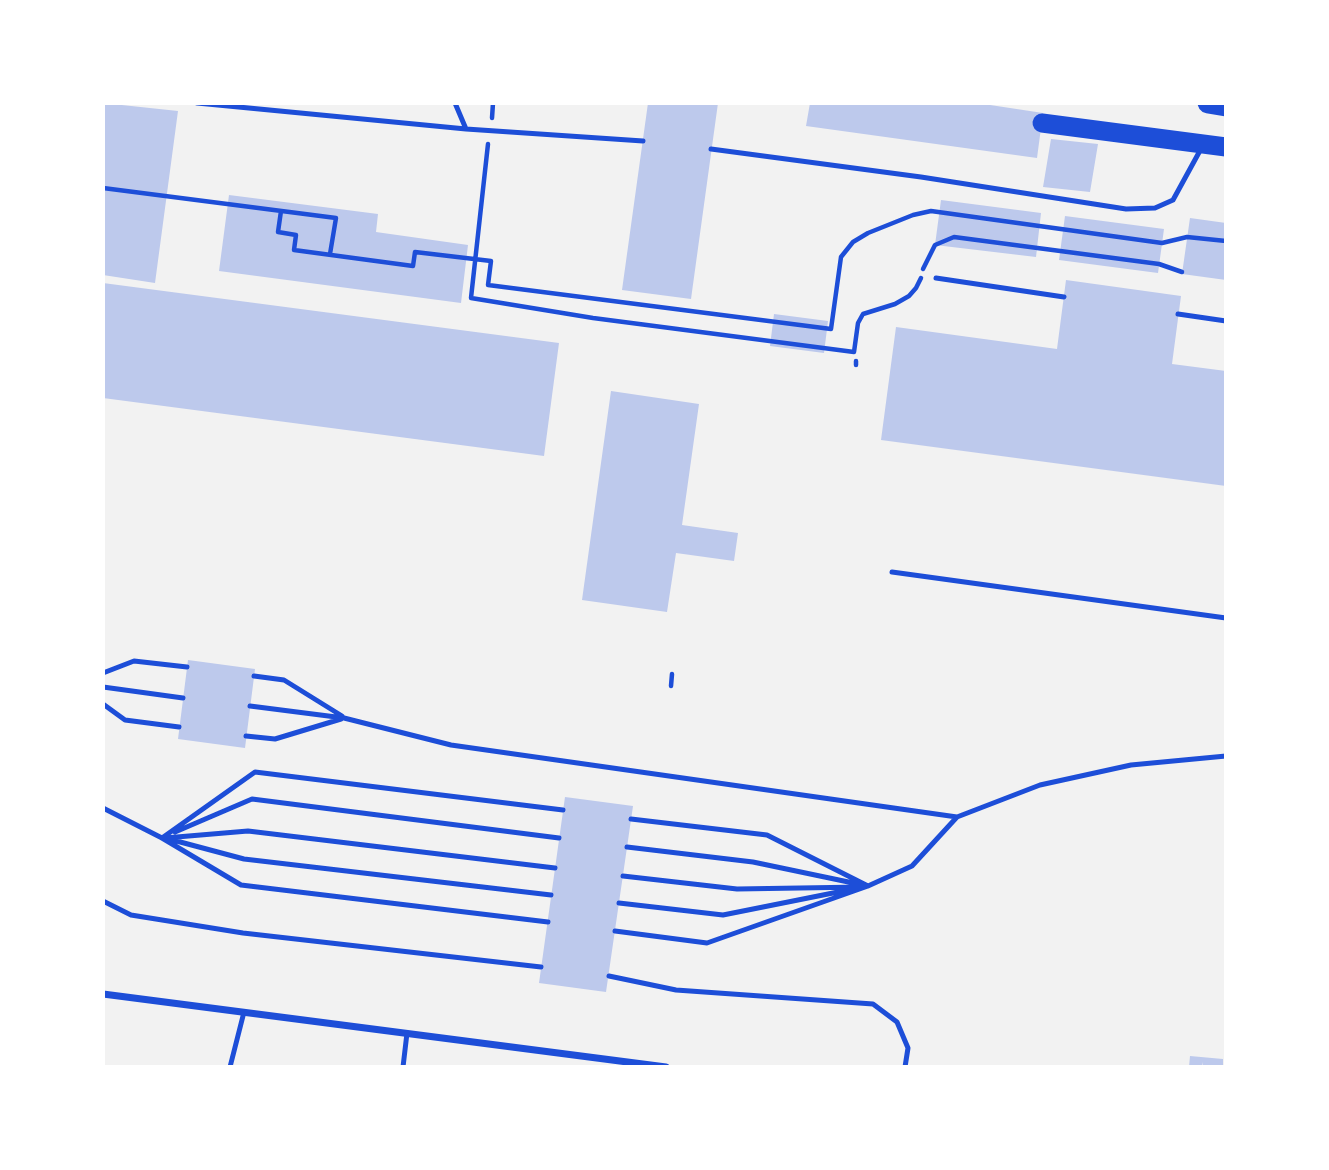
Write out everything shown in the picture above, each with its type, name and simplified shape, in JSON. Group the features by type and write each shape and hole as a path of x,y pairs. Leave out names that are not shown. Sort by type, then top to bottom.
{"highway":[{"path":"1208,103 1226,106"},
{"path":"1042,123 1226,147"}],"street":[{"path":"103,994 666,1067"}],"lane":[{"path":"197,103 466,129 643,141"},
{"path":"454,103 466,129"},
{"path":"711,149 921,177 1126,209 1154,208 1173,200 1203,144"},
{"path":"936,278 1064,297"},
{"path":"1178,314 1226,321"},
{"path":"892,572 1226,618"},
{"path":"103,673 134,661 187,667"},
{"path":"254,676 284,680 344,718"},
{"path":"103,687 183,698"},
{"path":"103,704 125,720 179,727"},
{"path":"250,706 344,718 451,745 957,817"},
{"path":"246,736 275,739 344,718"},
{"path":"615,931 707,943 868,886 912,866 957,817 1040,785 1131,765 1226,756"},
{"path":"162,838 255,772 563,810"},
{"path":"162,838 252,799 559,838"},
{"path":"103,808 162,838 241,885 548,922"},
{"path":"631,818 767,835 868,886"},
{"path":"162,838 248,831 555,868"},
{"path":"162,838 244,859 551,895"},
{"path":"627,847 753,862 868,886"},
{"path":"623,876 737,889 868,886"},
{"path":"619,903 723,915 868,886"},
{"path":"103,901 131,915 243,933 541,967"},
{"path":"608,976 676,990 873,1004 897,1022 908,1048 905,1067"},
{"path":"230,1067 244,1012"},
{"path":"403,1067 407,1033"}],"path":[{"path":"493,103 471,298 593,318 853,352 858,323 863,314 895,304 909,296 916,288 935,245 947,239 968,239 1147,262 1182,272"},
{"path":"103,188 336,218 330,254"},
{"path":"281,211 278,232 296,235 294,250 413,266 415,251 491,261 488,285 831,329 841,257 853,242 868,233 912,215 931,211 1162,243 1187,237 1226,241"},
{"path":"671,685 673,674"}],"building":[{"path":"103,103 178,111 155,283 103,275"},
{"path":"648,103 718,103 691,299 622,290"},
{"path":"810,103 977,103 1043,113 1037,158 806,126"},
{"path":"1051,139 1098,144 1090,192 1043,187"},
{"path":"229,195 378,214 376,232 468,245 461,303 219,271"},
{"path":"941,200 1041,213 1036,257 935,245"},
{"path":"1065,216 1164,229 1158,273 1059,260"},
{"path":"1190,218 1226,223 1226,280 1182,274"},
{"path":"1066,280 1181,296 1172,364 1226,371 1226,486 881,440 896,327 1057,349"},
{"path":"103,283 559,343 544,456 103,398"},
{"path":"774,314 828,321 824,353 770,346"},
{"path":"611,391 699,404 682,525 738,533 734,561 676,553 667,612 582,600"},
{"path":"188,660 255,669 245,748 178,739"},
{"path":"565,797 633,806 606,992 539,983"},
{"path":"1190,1056 1223,1059 1223,1067 1203,1067 1203,1062 1202,1067 1189,1067"}]}
